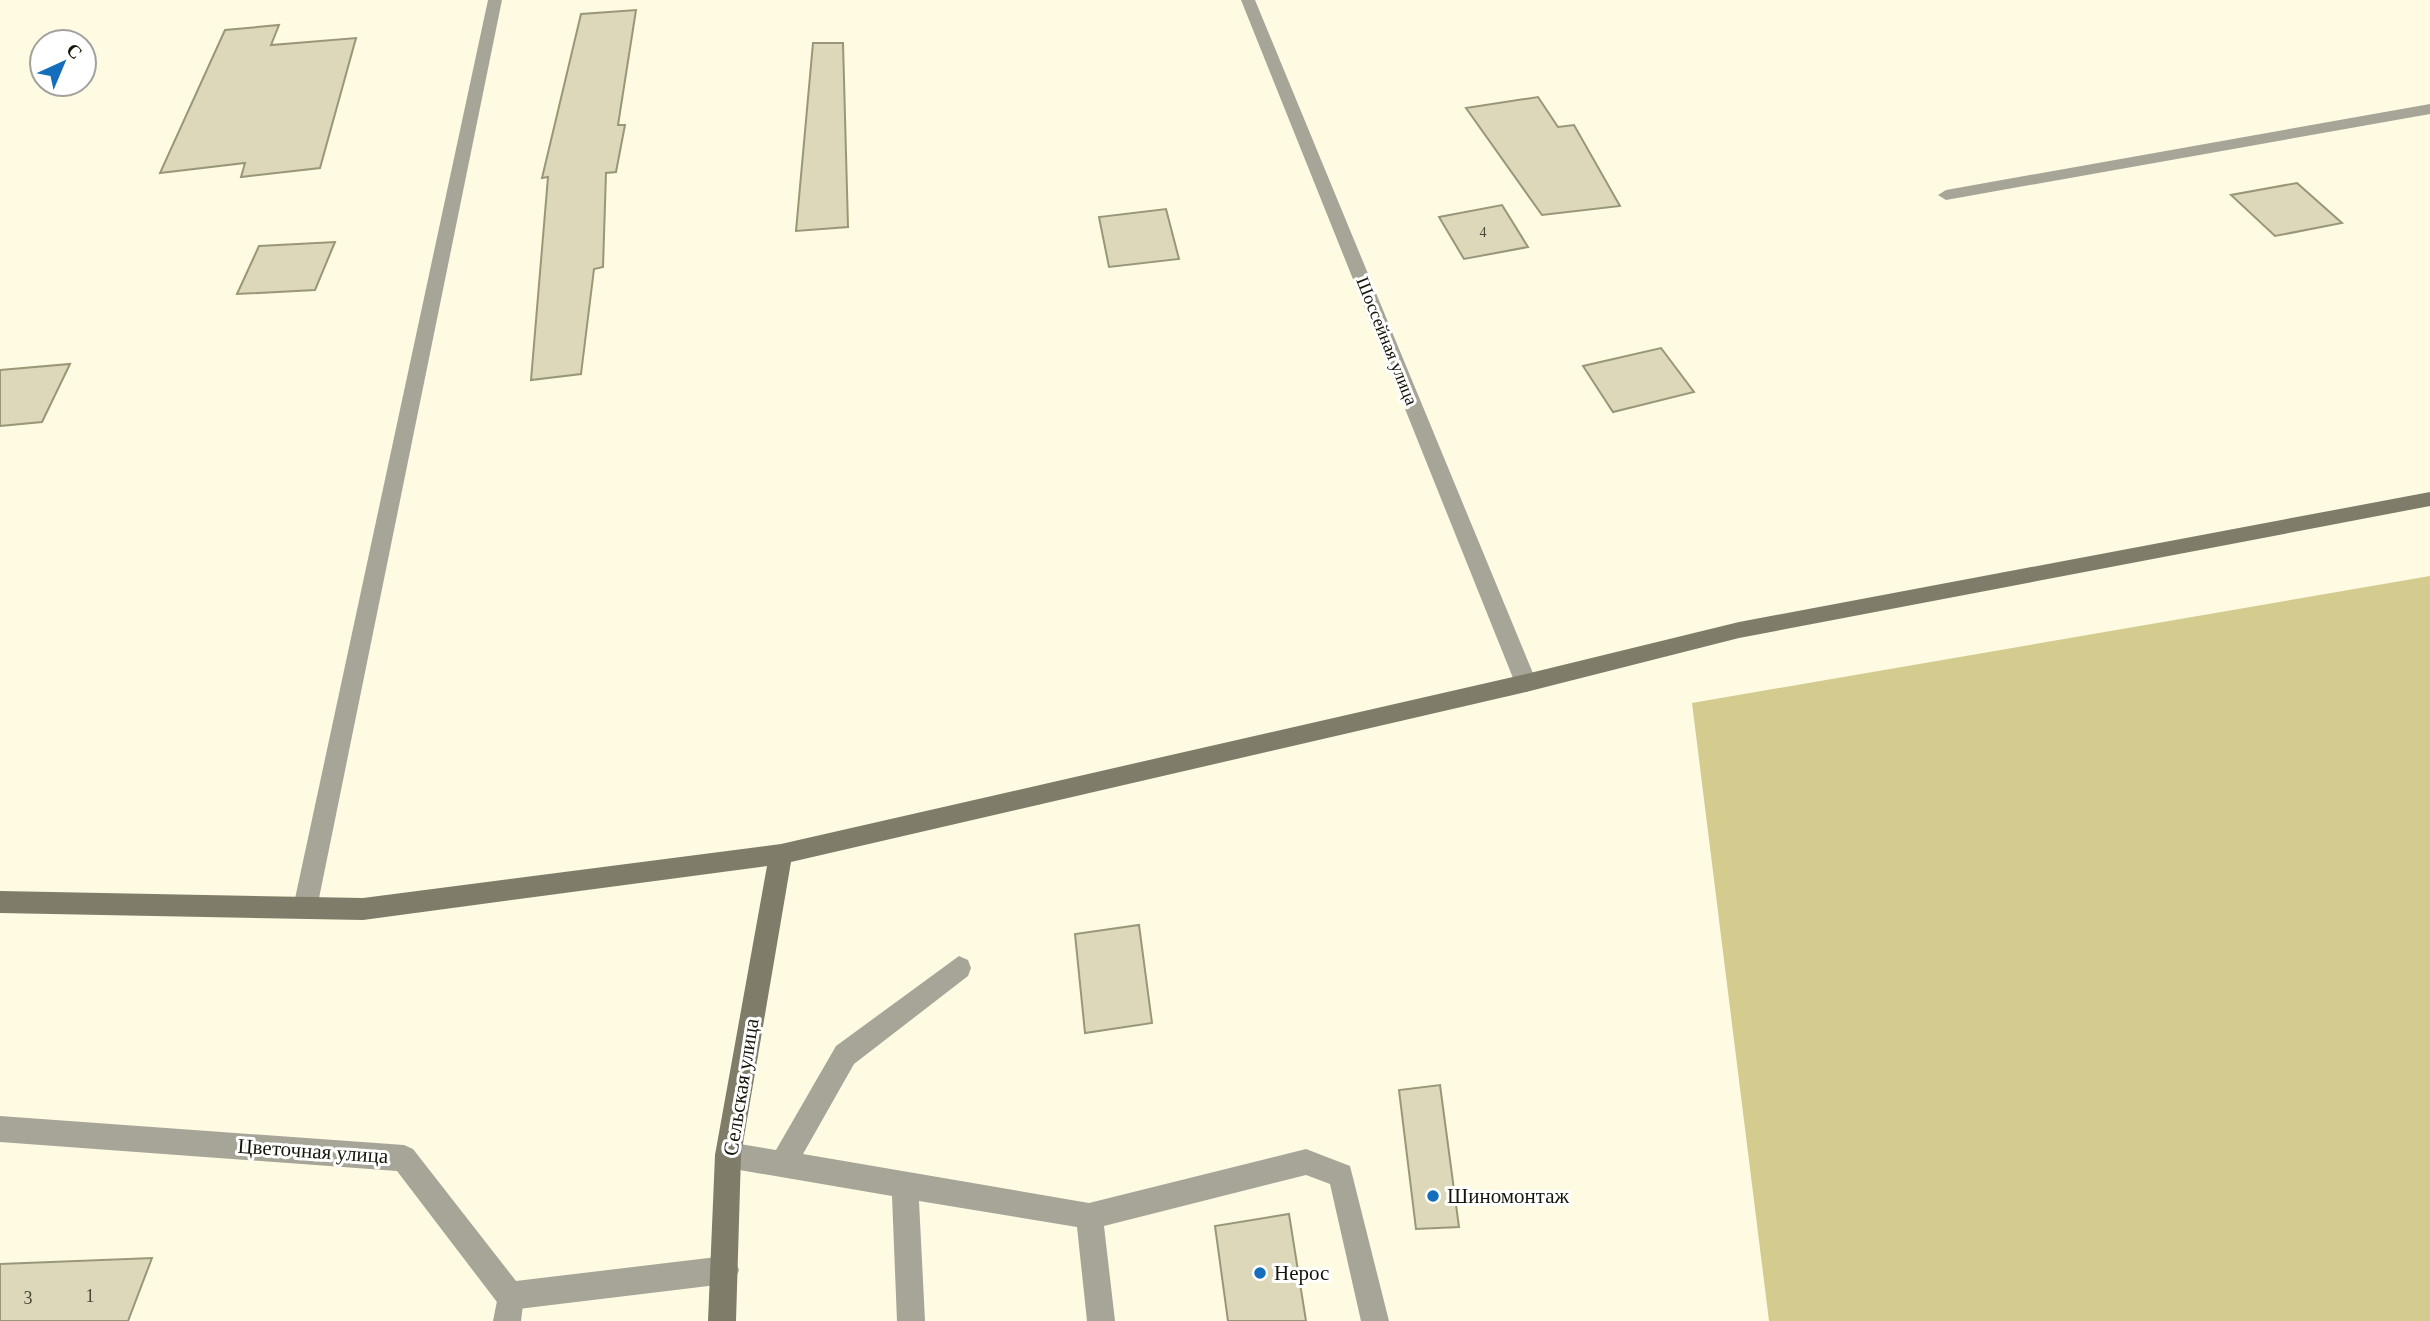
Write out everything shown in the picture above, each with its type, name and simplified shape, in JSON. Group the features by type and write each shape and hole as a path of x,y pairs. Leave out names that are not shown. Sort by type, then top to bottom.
{"main road":[{"path":"0,902 363,909 781,854 1526,683 1739,630 2430,499"},
{"name":"Сельская улица","path":"722,1321 729,1155 781,854"}],"street":[{"path":"305,908 495,0"},
{"name":"Шоссейная улица","path":"1248,0 1526,683"},
{"path":"1946,195 2430,109"},
{"path":"782,1165 845,1055 959,968"},
{"name":"Цветочная улица","path":"0,1129 404,1158 509,1308 725,1270"},
{"path":"729,1155 1089,1216 1306,1162 1341,1175 1375,1321"},
{"path":"905,1185 911,1321"},
{"path":"1089,1216 1101,1321"}],"shaded area":[{"path":"2430,576 2430,1321 1769,1321 1692,703"}],"building":[{"path":"636,10 618,125 625,125 616,172 606,173 603,267 594,269 581,374 531,380 548,177 542,178 581,14"},
{"path":"279,25 271,45 356,38 320,168 241,177 245,163 160,173 225,30"},
{"path":"813,43 843,43 848,227 796,231"},
{"path":"1538,97 1558,127 1574,125 1620,206 1542,215 1466,108"},
{"path":"2297,183 2342,223 2275,236 2231,195"},
{"path":"1502,205 1528,247 1464,259 1439,217"},
{"path":"1166,209 1179,259 1109,267 1099,217"},
{"path":"335,242 315,290 237,294 259,246"},
{"path":"1661,348 1694,392 1613,412 1583,366"},
{"path":"70,364 42,422 0,426 0,370"},
{"path":"1139,925 1152,1023 1085,1033 1075,934"},
{"path":"1440,1085 1459,1227 1416,1229 1399,1090"},
{"name":"Нерос","path":"1289,1214 1306,1321 1228,1321 1215,1226"},
{"path":"152,1258 128,1321 0,1321 0,1264"}],"place":[{"name":"Шиномонтаж","path":"1433,1196"},
{"name":"Нерос","path":"1260,1273"}]}
